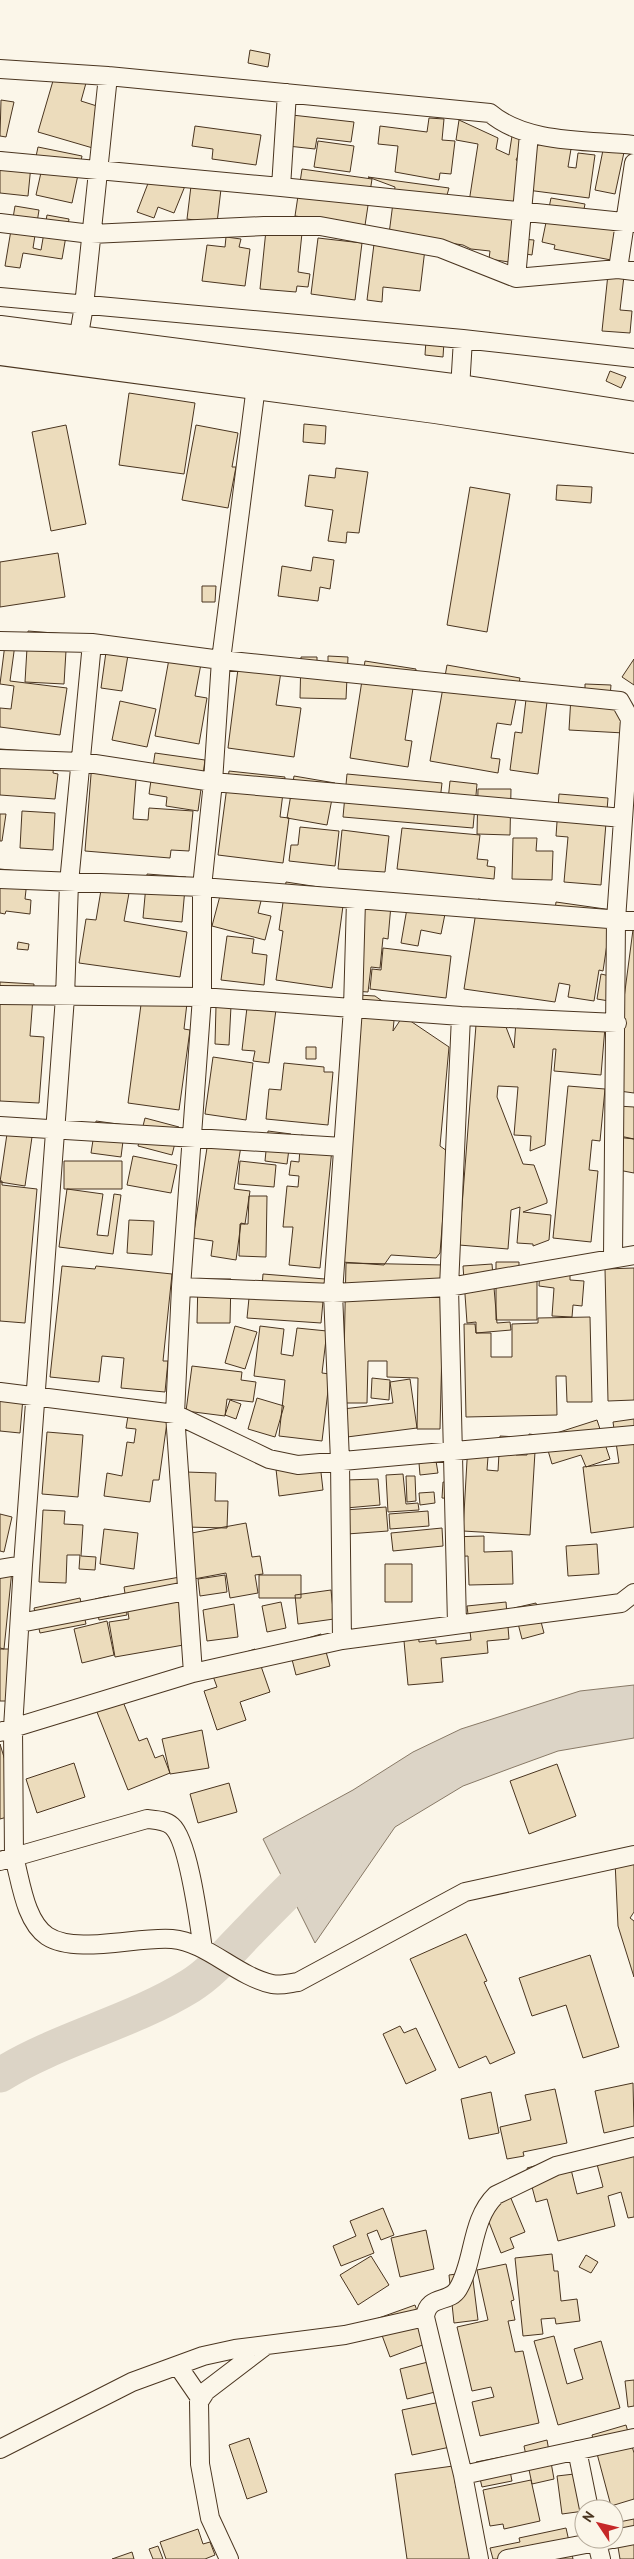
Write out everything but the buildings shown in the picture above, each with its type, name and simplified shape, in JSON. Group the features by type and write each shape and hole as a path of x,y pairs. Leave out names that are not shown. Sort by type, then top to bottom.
{"main road":[{"path":"0,330 460,389 634,416"},
{"path":"0,351 435,409 634,439"}],"street":[{"path":"0,69 108,76 490,113 507,126 529,134 634,145"},
{"path":"78,340 84,306 108,76"},
{"path":"280,187 287,94"},
{"path":"516,278 529,134"},
{"path":"0,161 280,187 630,223"},
{"path":"0,223 92,234 264,226 320,226 440,248 516,278 626,270 634,163"},
{"path":"0,297 463,339 634,358"},
{"path":"460,389 463,339"},
{"path":"193,1673 175,1414 181,1287 202,997 202,887 213,782 221,660 256,386"},
{"path":"0,641 92,643 221,660 620,701 630,719 623,818 625,921 617,1023 613,1257"},
{"path":"92,643 69,883 65,997 22,1565 20,1623 6,1730 7,1859 34,1923 47,1936 62,1942 105,1944 173,1939 204,1949 238,1972 273,1985 298,1982 465,1892 634,1855"},
{"path":"0,759 82,762 213,782 623,818"},
{"path":"0,879 202,887 625,921"},
{"path":"342,1640 340,1461 334,1293 353,1008 356,900"},
{"path":"0,995 202,997 460,1016 617,1023"},
{"path":"458,1624 449,1287 460,1016"},
{"path":"0,1126 193,1140 344,1147"},
{"path":"181,1287 334,1293 449,1287 613,1257 634,1255"},
{"path":"0,1392 35,1398 175,1414 278,1462 298,1465 634,1435"},
{"path":"0,1569 22,1565"},
{"path":"20,1623 186,1591"},
{"path":"6,1730 193,1673 342,1640 621,1603 634,1594"},
{"path":"7,1859 147,1819 165,1822 174,1828 187,1857 204,1949"},
{"path":"479,2559 463,2475 425,2317 429,2304 456,2292 458,2289 475,2232 488,2202 496,2195 556,2166 634,2147"},
{"path":"0,2449 132,2382 203,2356 265,2345 345,2335 425,2317"},
{"path":"229,2559 210,2518 200,2464 198,2406 200,2398 206,2391 265,2345"},
{"path":"178,2366 200,2398"},
{"path":"463,2475 634,2438"},
{"path":"577,2450 587,2499"},
{"path":"507,2559 574,2546"}],"shaded area":[{"path":"634,1685 634,1738 558,1751 514,1767 463,1786 395,1827 315,1943 263,1839 353,1790 413,1752 461,1729 580,1691"}],"waterway":[{"path":"0,2075 23,2062 143,2010 190,1986 214,1967 324,1857"}]}
